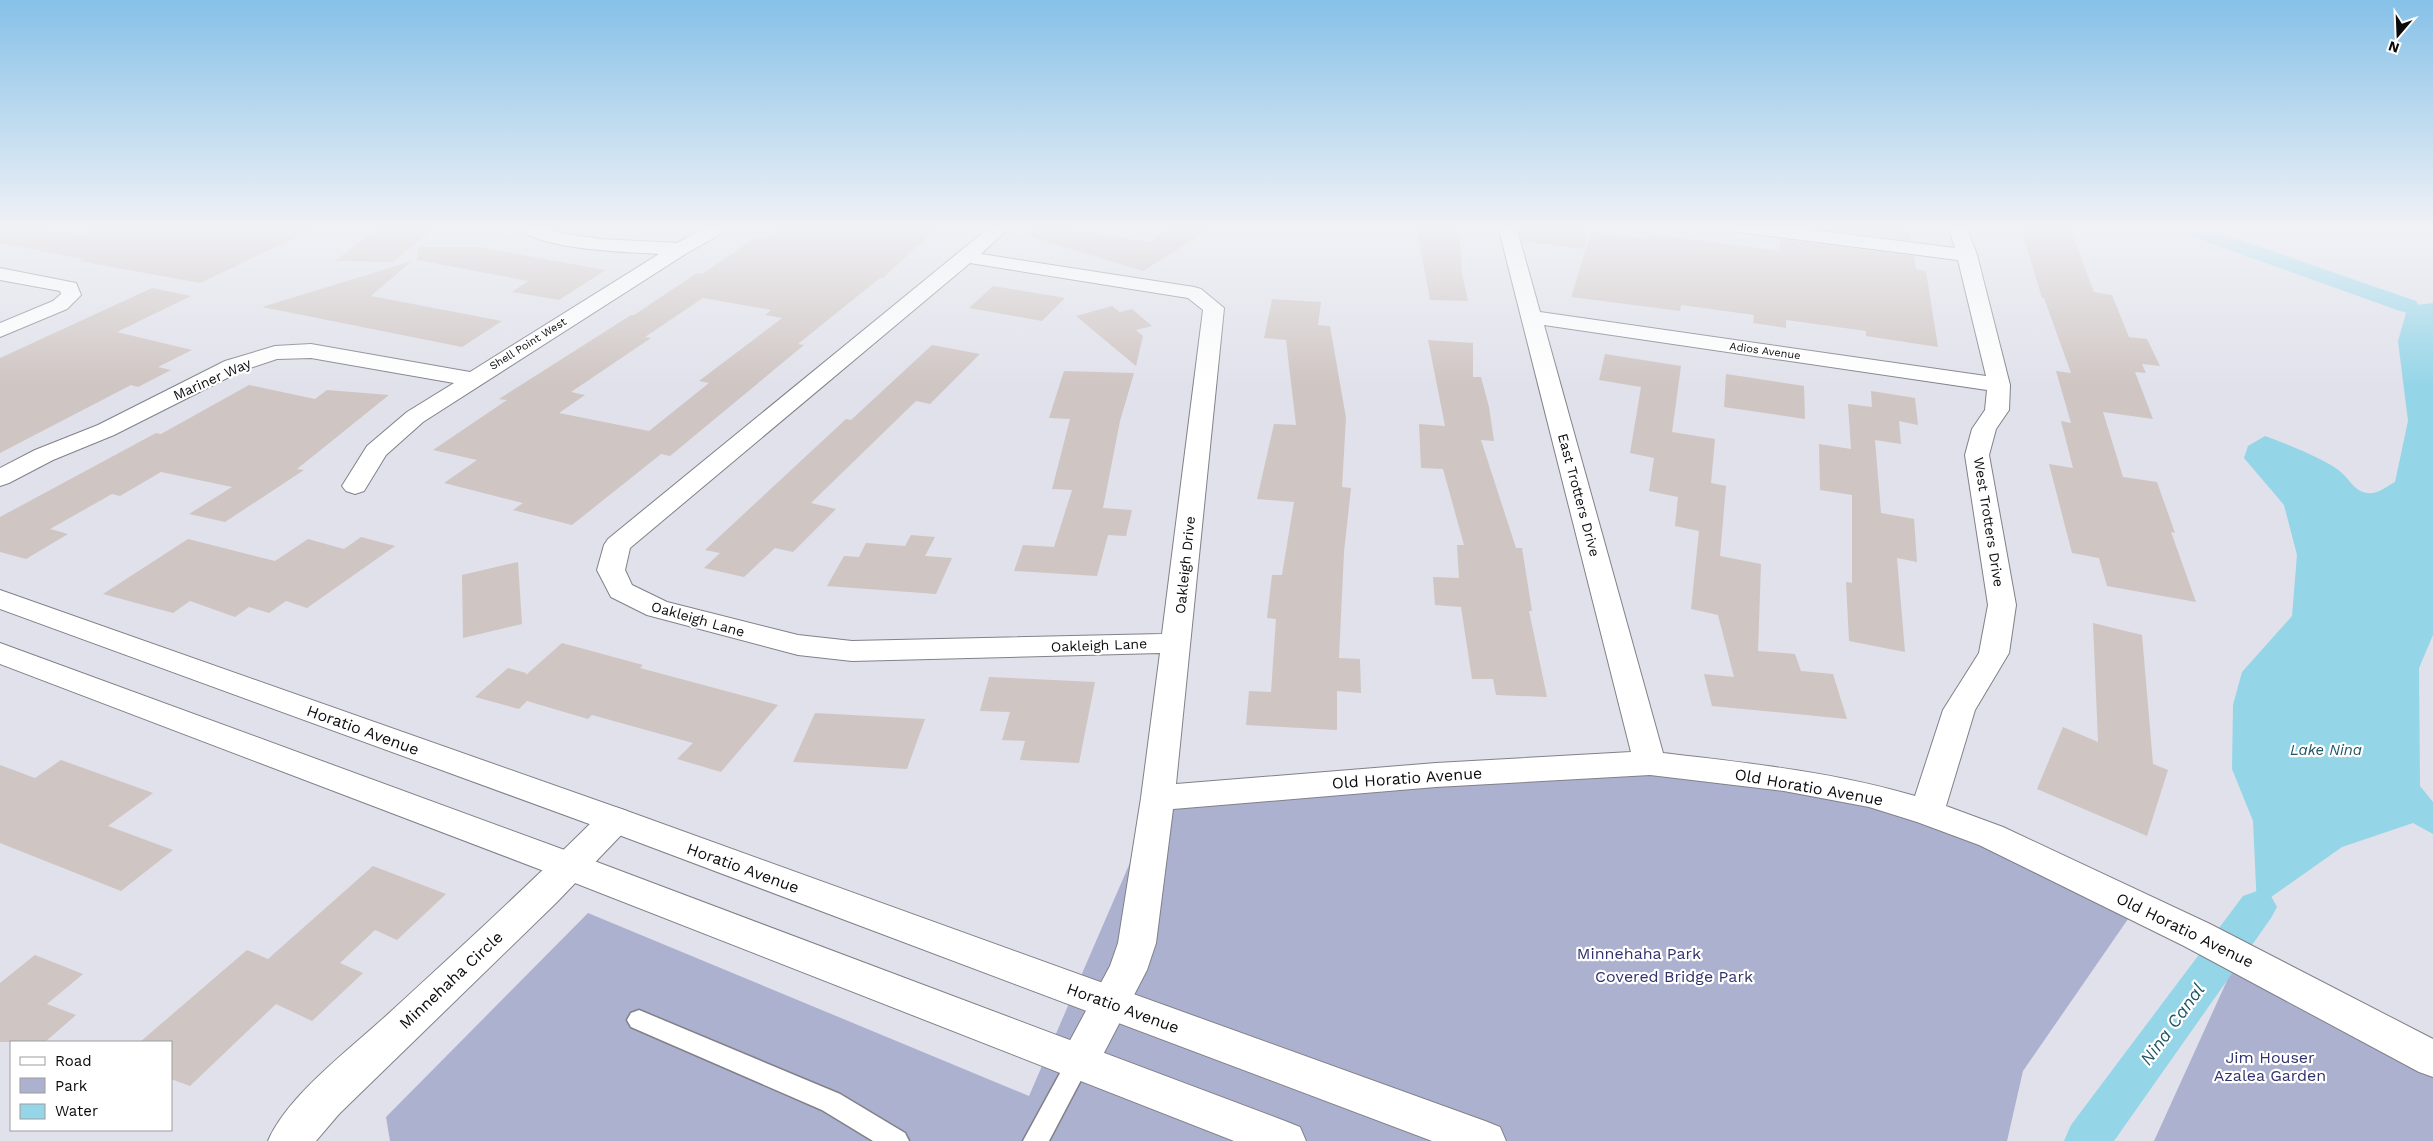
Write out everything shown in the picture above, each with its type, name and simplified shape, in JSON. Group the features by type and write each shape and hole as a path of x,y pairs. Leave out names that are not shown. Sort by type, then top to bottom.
{"street":[{"path":"0,331 60,304 71,295 69,287 28,279"},
{"name":"Shell Point West","path":"355,486 376,451 415,417 632,279"},
{"name":"Oakleigh Lane","path":"940,279 617,545 611,570 620,591 657,610 798,645 852,651 1177,643"},
{"name":"Oakleigh Drive","path":"1079,1061 1128,970 1137,943 1158,798 1177,643 1214,308 1194,293 1104,279"},
{"name":"East Trotters Drive","path":"1522,279 1650,764"},
{"name":"West Trotters Drive","path":"1927,812 1959,710 1994,653 2002,605 1977,456 1984,429 1997,410 1999,385 1973,279"},
{"name":"Adios Avenue","path":"1532,317 1999,385"},
{"name":"Mariner Way","path":"0,478 44,455 106,430 233,366 275,353 311,351 472,379"},
{"name":"Mariner Way","path":"0,492 58,461 106,430"},
{"name":"Horatio Avenue","path":"0,600 615,820 1485,1141"},
{"path":"0,653 569,866 1285,1141"},
{"name":"Old Horatio Avenue","path":"1158,798 1436,776 1650,764 1784,779 1869,795 1927,812 1991,836 2197,935 2433,1058"},
{"name":"Minnehaha Circle","path":"289,1141 324,1100 615,820"}],"lane":[{"path":"639,1020 831,1102 896,1141"},
{"path":"1036,1141 1079,1061"}],"green space":[{"name":"Minnehaha Park","path":"1604,764 1869,795 2137,906 2023,1071 2007,1141 390,1141 386,1117 588,913 1029,1096 1158,798"},
{"name":"Jim Houser Azalea Garden","path":"2235,963 2433,1071 2433,1141 2154,1141"}],"water":[{"name":"Lake Nina","path":"2433,303 2433,635 2419,668 2420,786 2433,802 2433,834 2413,823 2342,847 2257,907 2253,821 2232,769 2233,705 2242,672 2292,616 2297,555 2284,505 2244,458 2248,446 2265,436 2329,464 2363,492 2374,493 2395,482 2408,421 2398,341 2408,306"}],"building":[{"path":"179,279 208,279 200,283"},
{"path":"352,279 391,279 371,296 502,321 462,347 262,307"},
{"path":"519,279 592,279 559,300 512,292 528,281"},
{"path":"688,279 878,279 798,344 804,345 670,456 661,454 572,525 513,510 523,503 444,483 477,460 433,450 507,400 499,399 631,315 634,315","holes":["703,298 771,310 765,315 782,318 699,381 709,383 649,431 559,413 585,395 571,392 651,338 645,337"]},
{"path":"1426,279 1463,279 1468,301 1430,300"},
{"path":"1576,279 1927,279 1938,347 1866,336 1866,331 1786,320 1786,328 1753,323 1754,315 1681,305 1680,311 1571,297"},
{"path":"2036,279 2089,279 2094,292 2112,295 2129,337 2147,339 2160,366 2142,364 2146,373 2135,372 2153,419 2103,412 2123,477 2157,482 2175,533 2171,532 2196,602 2107,586 2099,558 2072,553 2049,464 2073,468 2061,421 2071,423 2056,371 2071,373 2044,298 2042,298"},
{"path":"993,286 1065,298 1042,321 969,308"},
{"path":"152,288 191,296 117,332 192,350 158,367 171,370 138,387 131,385 0,453 0,358"},
{"path":"1272,299 1321,302 1318,325 1330,326 1346,418 1342,487 1351,488 1344,552 1339,658 1360,659 1361,693 1337,691 1337,730 1246,725 1249,691 1271,692 1276,619 1267,618 1272,575 1282,575 1294,502 1257,499 1274,424 1296,425 1286,340 1264,338"},
{"path":"1112,306 1120,312 1132,309 1152,326 1136,330 1143,336 1136,366 1076,316"},
{"path":"1428,340 1473,343 1473,377 1481,377 1489,407 1494,441 1481,440 1516,548 1522,548 1532,611 1529,611 1547,697 1496,695 1493,679 1472,679 1461,607 1435,605 1433,577 1459,578 1457,545 1464,545 1443,469 1421,468 1419,424 1445,426"},
{"path":"932,345 980,354 930,404 916,401 811,503 836,509 793,552 775,548 744,577 704,568 720,553 705,550 846,419 851,420"},
{"path":"1605,354 1681,366 1672,432 1715,439 1711,483 1726,486 1720,556 1761,564 1758,651 1795,654 1801,671 1833,674 1847,719 1712,706 1704,674 1734,677 1718,615 1691,609 1699,531 1675,526 1678,497 1649,491 1654,458 1630,453 1641,387 1599,380"},
{"path":"1064,371 1134,373 1120,421 1103,508 1132,510 1126,536 1108,535 1097,576 1014,571 1023,545 1054,547 1072,490 1052,489 1070,419 1049,418"},
{"path":"1726,374 1804,386 1805,419 1724,407"},
{"path":"249,385 315,399 327,390 389,395 297,469 304,470 225,522 189,514 232,487 161,472 120,496 112,494 50,529 68,534 26,559 0,552 0,517 156,433 161,434"},
{"path":"1871,391 1915,398 1918,425 1899,421 1901,444 1875,440 1881,513 1914,519 1917,562 1897,558 1905,652 1849,641 1846,582 1852,583 1852,495 1820,490 1819,444 1851,449 1848,404 1872,407"},
{"path":"911,535 935,537 925,556 952,558 936,594 827,586 844,556 859,557 866,543 905,546"},
{"path":"361,537 395,546 307,608 286,601 269,613 249,607 235,617 190,601 173,613 103,594 188,539 275,561 308,539 344,549"},
{"path":"518,562 522,624 463,638 462,575"},
{"path":"2093,623 2142,635 2153,764 2168,770 2147,836 2037,789 2063,727 2098,742"},
{"path":"562,643 643,665 640,668 778,705 721,772 677,759 693,743 592,715 588,719 527,701 519,709 475,697 508,668 526,673 526,675"},
{"path":"989,677 1095,682 1079,763 1020,760 1025,741 1002,740 1010,712 980,711"},
{"path":"815,713 925,719 907,769 793,762"},
{"path":"61,760 153,793 108,826 173,850 121,891 0,843 0,765 35,778"},
{"path":"373,866 446,894 397,940 375,930 340,963 363,973 312,1021 276,1004 190,1086 172,1079 172,1041 141,1041 247,950 268,959"},
{"path":"35,955 83,974 47,1004 76,1015 46,1041 0,1042 0,983"}],"waterway":[{"path":"2332,279 2408,306"},
{"name":"Nina Canal","path":"2087,1141 2257,907"}],"park label":[{"name":"Covered Bridge Park","path":"1674,976"}]}
